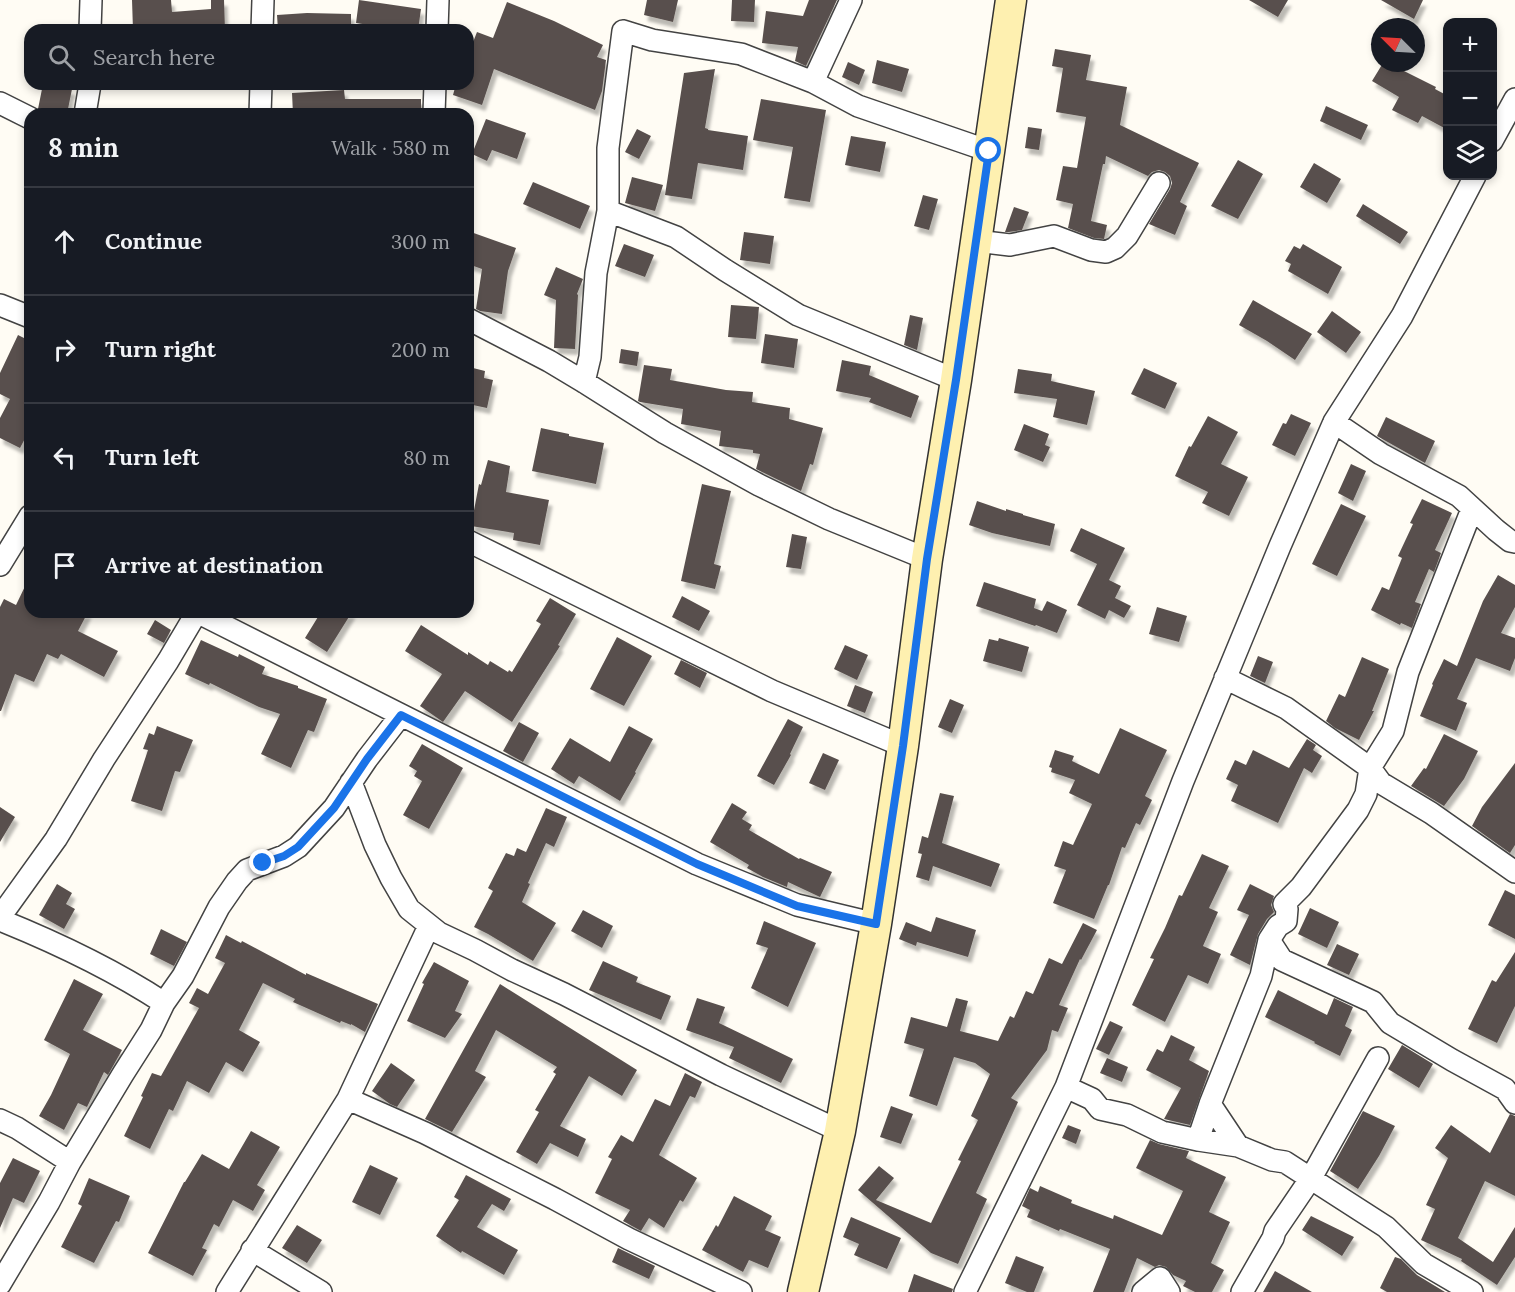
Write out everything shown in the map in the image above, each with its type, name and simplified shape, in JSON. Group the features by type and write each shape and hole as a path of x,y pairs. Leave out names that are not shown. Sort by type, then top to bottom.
{"main road":[{"path":"803,1292 840,1131 876,924 903,746 927,559 956,380 1011,0"}],"street":[{"path":"90,24 91,0"},
{"path":"262,24 263,0"},
{"path":"437,24 438,0"},
{"path":"813,82 851,0"},
{"path":"584,382 590,357 596,273 608,211 608,147 623,31 652,40 741,54 813,82 858,106 989,151"},
{"path":"86,108 89,90"},
{"path":"260,108 261,90"},
{"path":"434,108 435,90"},
{"path":"1497,132 1515,99"},
{"path":"0,103 24,115"},
{"path":"966,1292 1066,1087 1183,781 1334,422 1402,316 1472,180"},
{"path":"976,241 1010,245 1054,236 1091,250 1106,252 1115,248 1126,236 1159,183"},
{"path":"608,211 676,237 724,270 798,315 956,380"},
{"path":"0,305 24,314"},
{"path":"474,322 584,382 665,433 759,485 829,519 927,559"},
{"path":"1334,422 1380,454 1459,496 1496,530 1510,541 1515,542"},
{"path":"1198,1140 1210,1104 1262,976 1269,940 1278,926 1286,921 1287,909 1284,904 1302,887 1358,810 1366,794 1370,768 1394,731 1408,672 1472,509"},
{"path":"0,565 24,526"},
{"path":"474,544 772,691 903,746"},
{"path":"164,1003 86,957 0,918 56,839 193,618"},
{"path":"209,618 697,864 797,906 876,924"},
{"path":"1225,678 1286,708 1370,768 1381,783 1431,813 1515,872"},
{"path":"0,1284 70,1162 152,1030 164,1003 183,976 219,907 237,880 247,870 284,856 298,847 334,808 367,759 401,715"},
{"path":"351,782 375,845 391,878 409,909 429,926 721,1075 840,1131"},
{"path":"227,1292 348,1099 429,926"},
{"path":"1269,940 1282,960 1373,1002 1390,1023 1505,1089 1515,1103"},
{"path":"1262,976 1282,960"},
{"path":"1242,1292 1275,1231 1311,1178 1378,1059"},
{"path":"1066,1087 1092,1099 1100,1109 1127,1115 1162,1132 1238,1146 1272,1160 1285,1162 1386,1227 1424,1264 1472,1292"},
{"path":"348,1099 425,1133 629,1239 741,1292"},
{"path":"1210,1104 1238,1146"},
{"path":"0,1120 17,1128 70,1162"},
{"path":"252,1250 321,1292"},
{"path":"1143,1292 1160,1278 1169,1292"}],"building":[{"path":"132,0 171,0 172,12 211,9 211,0 224,0 225,24 133,24"},
{"path":"359,0 421,9 419,24 356,23"},
{"path":"647,0 678,0 673,22 644,15"},
{"path":"732,0 755,0 754,22 731,21"},
{"path":"809,0 837,0 806,66 795,61 798,47 762,43 766,11 803,16"},
{"path":"1249,0 1288,0 1278,17"},
{"path":"1381,0 1423,0 1414,18"},
{"path":"507,2 554,21 603,45 597,57 606,60 602,91 595,110 494,69 482,105 453,95 454,90 474,90 474,40 477,32 493,38"},
{"path":"351,14 351,24 278,24 277,15"},
{"path":"1055,49 1091,55 1086,80 1127,87 1120,125 1199,163 1180,202 1187,206 1175,235 1149,224 1170,189 1172,183 1170,176 1159,170 1148,176 1106,156 1091,221 1107,225 1104,239 1094,238 1068,228 1073,204 1056,200 1063,166 1077,168 1086,117 1056,112 1063,68 1052,66"},
{"path":"877,60 909,69 902,92 872,83"},
{"path":"848,62 865,70 859,85 842,77"},
{"path":"715,69 705,128 748,136 743,170 698,163 692,199 665,195 684,73"},
{"path":"1378,72 1406,72 1436,87 1435,89 1443,93 1443,127 1422,116 1418,123 1392,110 1399,97 1372,81"},
{"path":"42,90 72,90 68,108 38,108"},
{"path":"344,90 345,99 421,99 421,108 293,108 292,93"},
{"path":"761,99 826,110 810,202 784,198 793,147 753,140"},
{"path":"1326,106 1368,125 1361,140 1320,121"},
{"path":"486,119 526,133 517,159 492,150 487,161 474,155 474,149"},
{"path":"1028,127 1042,129 1039,150 1025,148"},
{"path":"637,129 651,136 639,159 625,152"},
{"path":"851,136 886,142 880,172 845,165"},
{"path":"1238,160 1263,174 1238,219 1211,206"},
{"path":"1314,163 1341,179 1327,203 1300,187"},
{"path":"632,177 663,185 655,211 625,203"},
{"path":"533,182 590,206 580,229 523,204"},
{"path":"923,195 938,199 929,230 914,226"},
{"path":"1363,204 1408,232 1400,244 1356,216"},
{"path":"1014,207 1029,212 1022,230 1005,232"},
{"path":"744,232 774,236 770,264 740,260"},
{"path":"474,233 516,248 508,271 502,314 476,309 482,269 474,266"},
{"path":"624,244 654,255 645,277 615,266"},
{"path":"1303,244 1342,267 1328,294 1288,271 1291,264 1285,261 1294,246 1300,249"},
{"path":"556,267 583,279 577,294 575,349 554,348 556,300 544,295"},
{"path":"1253,300 1312,334 1295,360 1239,325"},
{"path":"731,305 759,307 756,339 728,337"},
{"path":"1332,311 1361,332 1346,353 1317,332"},
{"path":"910,315 923,318 917,350 904,345"},
{"path":"765,334 798,339 794,368 761,363"},
{"path":"18,335 24,338 24,440 20,448 0,438 0,418 10,399 0,394 0,373"},
{"path":"621,349 639,352 637,366 619,363"},
{"path":"842,360 871,366 869,375 919,396 911,418 869,402 871,398 836,391"},
{"path":"644,365 672,369 670,380 726,390 753,392 752,402 790,408 789,419 823,428 813,465 810,464 801,491 756,469 760,454 753,453 753,450 719,446 721,431 681,424 683,409 638,401"},
{"path":"474,368 485,371 484,378 493,380 487,408 474,405"},
{"path":"1144,368 1177,383 1165,409 1131,394"},
{"path":"1018,369 1052,374 1051,381 1095,391 1087,425 1053,417 1057,399 1014,393"},
{"path":"1291,414 1311,423 1295,456 1272,445 1283,423 1286,424"},
{"path":"1208,416 1238,432 1221,464 1248,477 1229,516 1202,503 1208,492 1175,476 1189,446 1191,447"},
{"path":"1386,417 1435,441 1425,463 1377,436"},
{"path":"1024,424 1049,434 1045,445 1050,447 1043,462 1014,450"},
{"path":"541,428 604,443 596,484 532,471"},
{"path":"488,460 510,466 506,492 549,500 540,545 513,540 514,533 474,526 474,510 479,484 481,485"},
{"path":"1351,464 1366,471 1353,501 1338,493"},
{"path":"702,484 731,491 714,564 721,566 715,589 681,581"},
{"path":"1422,499 1452,513 1435,550 1441,553 1434,572 1429,569 1415,602 1421,604 1412,628 1401,623 1400,625 1371,610 1382,587 1389,590 1402,558 1398,556"},
{"path":"977,501 1055,524 1050,546 992,533 969,525"},
{"path":"1341,504 1366,516 1337,576 1312,564"},
{"path":"1081,528 1125,548 1109,580 1121,586 1115,598 1131,606 1124,618 1109,610 1105,619 1077,605 1097,564 1070,551"},
{"path":"792,534 807,537 801,569 786,567"},
{"path":"1498,575 1515,585 1515,607 1501,633 1515,638 1515,658 1510,671 1476,658 1457,699 1467,703 1456,731 1420,716 1444,659 1457,666 1483,601"},
{"path":"984,582 1036,599 1034,608 1042,611 1047,601 1067,610 1057,633 976,606"},
{"path":"24,588 24,618 85,618 78,631 118,651 104,677 61,654 58,659 47,654 34,682 15,674 0,711 0,607 4,599 16,605"},
{"path":"682,596 710,611 699,631 672,617"},
{"path":"550,598 576,614 558,645 560,646 512,722 465,691 443,722 420,706 442,674 405,651 421,625 468,655 468,652 488,665 490,661 512,672 541,624 536,621"},
{"path":"1157,607 1187,616 1179,642 1149,634"},
{"path":"317,618 348,618 327,652 305,638"},
{"path":"155,620 171,630 164,643 147,634"},
{"path":"617,637 652,656 624,706 590,689"},
{"path":"999,638 1029,647 1022,672 983,661 989,639 998,641"},
{"path":"201,640 238,657 239,654 265,667 262,674 327,699 314,732 308,730 291,768 261,754 280,714 185,674"},
{"path":"845,645 868,655 857,680 834,669"},
{"path":"1258,656 1273,662 1265,683 1250,676"},
{"path":"1362,657 1389,669 1372,711 1374,711 1359,740 1326,721 1339,694 1345,697"},
{"path":"681,660 707,673 700,688 674,674"},
{"path":"855,685 873,692 865,713 847,706"},
{"path":"950,699 964,705 952,733 938,727"},
{"path":"788,719 803,727 774,785 757,776"},
{"path":"519,722 539,733 523,762 503,751"},
{"path":"157,726 193,740 180,772 175,771 162,811 131,801 148,750 143,749 149,733 154,735"},
{"path":"629,726 653,739 620,801 579,776 574,784 551,769 570,738 610,762"},
{"path":"1120,728 1167,750 1145,796 1152,800 1140,825 1136,823 1125,848 1122,847 1094,919 1053,903 1066,870 1054,866 1063,841 1073,845 1092,804 1069,793 1075,780 1051,772 1052,768 1049,767 1055,750 1074,756 1072,761 1099,774"},
{"path":"1444,734 1478,751 1464,779 1444,806 1411,786 1424,768 1426,769"},
{"path":"1307,739 1316,745 1313,750 1322,756 1312,773 1304,768 1278,823 1231,801 1238,785 1226,779 1235,760 1246,765 1253,750 1289,768"},
{"path":"422,744 463,768 429,829 403,815 422,781 414,776 417,771 409,766"},
{"path":"823,753 839,760 825,790 809,783"},
{"path":"1515,763 1515,845 1510,853 1472,826 1482,807"},
{"path":"940,793 954,796 942,843 1000,864 991,887 933,866 929,881 916,877 922,854 918,853 922,836 928,838"},
{"path":"732,803 747,812 742,819 752,825 749,830 799,859 832,872 820,897 788,882 787,887 763,877 747,868 749,865 710,842"},
{"path":"0,807 15,817 0,842"},
{"path":"546,808 567,817 554,847 546,843 522,902 556,923 533,961 474,927 493,891 488,888 506,853 514,856 517,848 526,852"},
{"path":"1202,854 1229,866 1209,908 1218,912 1203,946 1221,954 1208,984 1188,975 1165,1022 1132,1005 1154,959 1150,958 1179,895 1182,896"},
{"path":"57,884 72,893 66,904 75,909 64,929 39,915"},
{"path":"1250,884 1274,896 1271,905 1274,912 1258,934 1250,965 1230,955 1249,915 1237,910"},
{"path":"1505,890 1515,895 1515,939 1488,925"},
{"path":"1310,908 1339,922 1327,948 1298,934"},
{"path":"583,910 613,926 602,948 571,931"},
{"path":"936,917 976,930 968,957 917,942 916,946 899,939 906,922 931,932"},
{"path":"764,921 816,943 788,1007 751,988 768,948 756,944"},
{"path":"1083,923 1097,930 1080,959 1059,1005 1068,1008 1058,1032 1052,1030 1047,1050 1011,1098 1018,1102 976,1193 987,1199 958,1264 931,1253 858,1190 879,1166 894,1178 876,1200 931,1223 978,1120 971,1116 990,1074 975,1063 954,1057 937,1106 909,1096 924,1049 904,1043 911,1017 947,1027 956,998 968,1001 960,1031 998,1041 1010,1016 1014,1018 1026,991 1033,994 1049,958 1062,964"},
{"path":"161,929 187,942 174,966 150,954"},
{"path":"226,935 306,975 306,973 378,1004 365,1032 351,1024 341,1021 340,1023 293,1002 295,999 263,983 239,1030 260,1042 243,1072 226,1062 209,1093 187,1081 173,1111 169,1109 150,1149 124,1136 152,1073 161,1076 199,1008 189,1003 197,988 208,994 225,963 215,958"},
{"path":"1337,944 1359,954 1349,975 1327,965"},
{"path":"1515,952 1515,1006 1497,1043 1468,1029 1492,980 1496,982"},
{"path":"603,961 638,977 636,982 671,996 661,1020 589,990"},
{"path":"434,962 469,981 455,1011 462,1014 445,1038 407,1021 424,984 422,983"},
{"path":"74,979 103,994 83,1030 122,1050 108,1075 104,1072 87,1107 78,1103 64,1130 39,1116 70,1054 44,1040"},
{"path":"500,984 637,1070 622,1096 589,1076 560,1126 586,1139 578,1157 550,1143 537,1164 516,1152 539,1112 535,1110 556,1074 553,1072 557,1067 496,1030 475,1071 486,1077 452,1132 425,1119"},
{"path":"1278,990 1327,1015 1334,998 1353,1007 1345,1026 1352,1030 1340,1056 1265,1017"},
{"path":"697,998 725,1007 719,1023 793,1059 781,1083 729,1058 734,1047 686,1030"},
{"path":"1110,1021 1123,1027 1109,1055 1096,1049"},
{"path":"1171,1035 1195,1047 1189,1060 1209,1071 1190,1125 1164,1119 1181,1088 1146,1070 1157,1049 1163,1052"},
{"path":"1402,1045 1433,1064 1419,1088 1388,1069"},
{"path":"1107,1058 1128,1067 1122,1082 1100,1073"},
{"path":"391,1063 415,1080 397,1107 372,1091"},
{"path":"685,1073 702,1082 695,1098 690,1096 659,1155 697,1178 683,1202 680,1200 664,1228 649,1218 641,1231 623,1221 630,1210 595,1193 612,1159 608,1157 621,1135 633,1142 655,1099 670,1106"},
{"path":"891,1106 913,1114 901,1144 880,1137"},
{"path":"1363,1111 1395,1126 1358,1189 1330,1171"},
{"path":"1510,1114 1515,1116 1515,1196 1485,1181 1458,1238 1493,1262 1515,1227 1515,1257 1497,1285 1461,1261 1462,1259 1421,1240 1435,1209 1426,1205 1448,1158 1435,1148 1451,1125 1490,1153"},
{"path":"1068,1125 1081,1130 1076,1144 1062,1138"},
{"path":"251,1131 280,1147 257,1185 265,1190 253,1211 233,1200 219,1227 214,1224 202,1248 207,1250 193,1276 148,1253 184,1182 202,1154 229,1169"},
{"path":"1150,1140 1189,1151 1186,1158 1226,1177 1209,1212 1230,1222 1211,1263 1224,1270 1212,1292 1195,1292 1183,1286 1186,1281 1173,1275 1166,1267 1159,1265 1155,1267 1137,1258 1124,1292 1093,1292 1110,1249 1027,1217 1030,1210 1022,1206 1030,1188 1038,1192 1040,1186 1072,1200 1071,1203 1113,1219 1114,1215 1162,1235 1183,1191 1136,1168"},
{"path":"13,1158 40,1171 24,1203 13,1198 0,1228 0,1183"},
{"path":"370,1165 398,1178 380,1215 352,1202"},
{"path":"466,1175 511,1199 504,1211 492,1204 477,1227 518,1250 504,1275 462,1251 461,1253 436,1236 459,1200 454,1197"},
{"path":"89,1178 130,1196 119,1222 116,1221 94,1263 61,1247 82,1206 78,1204"},
{"path":"734,1196 772,1216 765,1230 781,1237 768,1268 749,1260 743,1272 702,1250 716,1225 718,1227"},
{"path":"1311,1216 1354,1237 1342,1256 1302,1230"},
{"path":"851,1217 901,1238 887,1269 854,1255 859,1244 843,1237"},
{"path":"297,1225 322,1240 307,1263 282,1248"},
{"path":"618,1248 655,1266 649,1279 612,1262"},
{"path":"1016,1256 1044,1267 1034,1292 1027,1292 1005,1283"},
{"path":"1395,1257 1401,1259 1417,1275 1445,1292 1387,1292 1380,1288"},
{"path":"1275,1271 1312,1292 1263,1292"},
{"path":"914,1274 953,1289 952,1292 908,1292"}],"route":[{"path":"263,863 284,856 298,847 334,808 367,759 401,715 697,864 797,906 876,924 903,746 927,559 989,151"}]}
